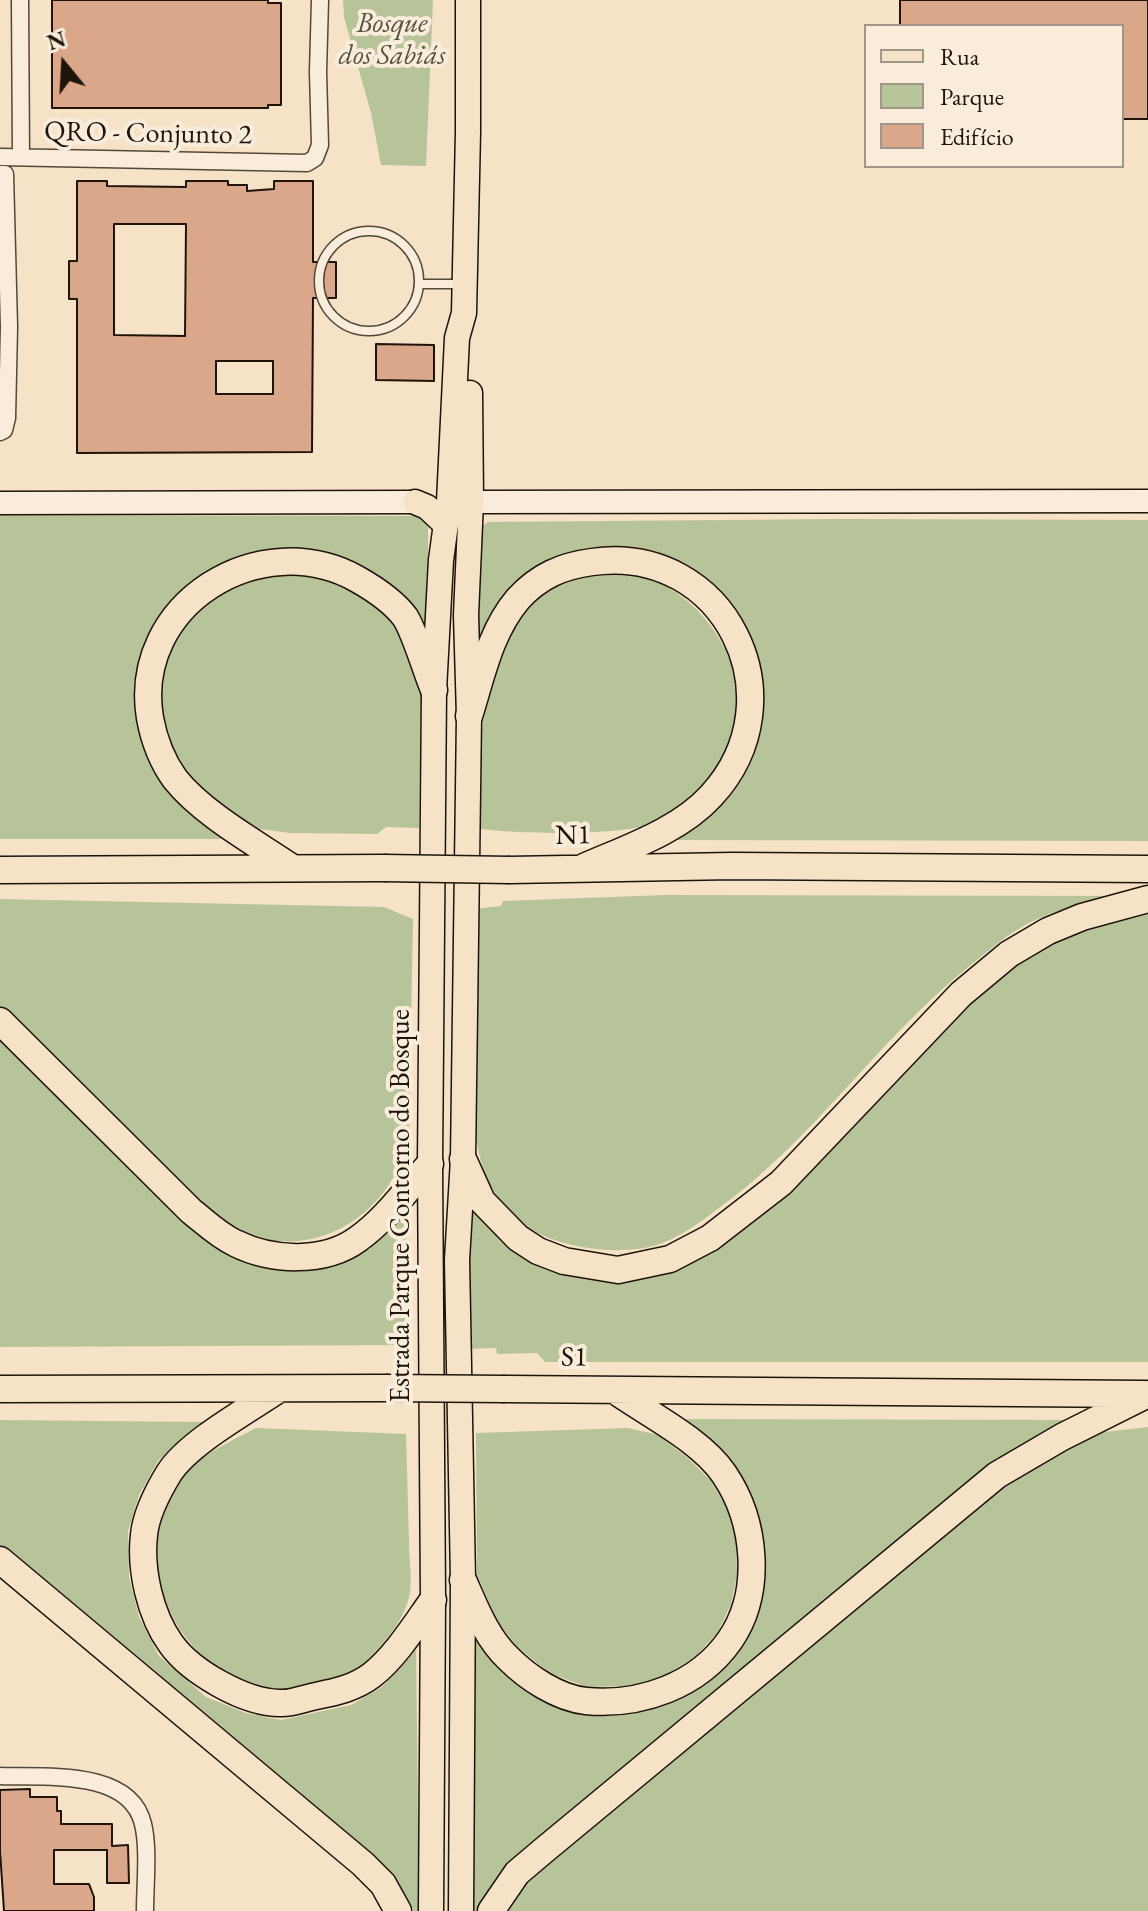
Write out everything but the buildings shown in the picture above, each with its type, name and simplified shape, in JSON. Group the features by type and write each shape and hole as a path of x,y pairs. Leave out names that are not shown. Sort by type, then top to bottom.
{"highway":[{"path":"469,716 501,622 517,600 548,574 572,564 600,561 629,560 654,564 682,578 718,609 745,655 750,679 751,704 736,762 710,797 676,824 584,867"},
{"path":"291,867 189,795 174,777 153,737 148,706 152,661 163,634 180,610 215,582 253,566 297,561 322,565 374,589 405,617 434,690"},
{"name":"N1","path":"0,870 291,867 510,870 584,867 1148,869"},
{"path":"463,1159 482,1201 518,1238 538,1251 576,1264 618,1270 670,1259 710,1238 781,1183 961,994 1009,954 1048,931 1082,917 1148,899"},
{"path":"0,1021 191,1211 216,1232 254,1251 282,1257 309,1256 335,1251 356,1241 374,1226 430,1164"},
{"name":"S1","path":"0,1389 386,1388 1148,1394"},
{"path":"279,1389 199,1443 171,1470 154,1501 144,1534 145,1575 154,1611 172,1646 215,1683 250,1698 281,1704 345,1690 372,1675 404,1640 433,1600"},
{"path":"463,1580 484,1627 506,1657 542,1686 584,1701 633,1701 671,1689 705,1667 730,1640 745,1609 751,1576 750,1534 739,1499 723,1472 698,1447 614,1390"},
{"path":"491,1911 517,1873 534,1858 997,1475 1062,1437 1148,1394"},
{"path":"0,1560 363,1864 383,1884 398,1911"}],"main road":[{"path":"458,506 454,415 457,338 464,313 465,284 468,0"},
{"path":"458,506 471,346 470,324 464,313"},
{"path":"0,503 415,502 427,507 1148,501"},
{"name":"Estrada Parque Contorno do Bosque","path":"458,506 469,716 463,1159 457,1260 463,1580 461,1911"},
{"name":"Estrada Parque Contorno do Bosque","path":"431,1911 433,1600 430,1164 434,690 458,506"}],"street":[{"path":"20,0 21,157"},
{"name":"QRO - Conjunto 2","path":"0,157 307,163 315,158 320,145 320,0"},
{"path":"0,174 5,174 4,366 7,418 4,430 0,432"},
{"path":"0,1776 92,1780 118,1790 135,1806 144,1827 145,1911"}],"lane":[{"path":"368,231 389,234 406,246 417,264 419,284 415,303 403,318 386,328 367,331 348,327 332,315 322,299 319,280 323,261 333,246 349,234 368,231"},
{"path":"419,284 465,284"}],"green space":[{"name":"Bosque dos Sabiás","path":"343,0 433,0 426,166 381,165 371,113 344,17"},
{"path":"0,515 425,516 428,522 428,651 388,586 252,557 143,655 137,693 139,729 153,768 178,799 228,839 0,839"},
{"path":"1148,520 1148,841 669,840 719,804 736,785 753,744 751,656 662,562 520,580 476,640 481,527 488,522"},
{"path":"293,572 331,579 349,587 384,611 407,637 421,694 419,828 386,827 377,834 290,833 252,828 197,792 170,761 157,682 179,631 202,603 255,578"},
{"path":"599,574 638,577 660,583 702,615 718,636 730,660 740,711 736,738 725,763 680,811 658,823 580,833 481,829 481,734 491,671 507,628 541,593 582,577"},
{"path":"666,895 1118,896 1041,917 1022,927 967,968 934,996 785,1152 753,1181 684,1232 654,1246 620,1250 560,1242 532,1230 506,1208 496,1195 482,1164 475,1130 473,909 501,906 503,901"},
{"path":"0,899 384,907 413,919 409,1131 403,1157 376,1201 357,1218 335,1231 311,1239 285,1242 243,1233 203,1210 0,1011"},
{"path":"1148,914 1148,1362 545,1362 537,1353 497,1354 496,1348 465,1349 473,1201 585,1270 708,1242 975,986 1049,937"},
{"path":"0,1035 269,1267 319,1270 370,1249 407,1189 407,1345 0,1347"},
{"path":"676,1419 1072,1420 1005,1456 480,1911 470,1911 470,1624 566,1703 706,1673 760,1547"},
{"path":"0,1420 203,1422 158,1461 139,1495 128,1531 129,1577 139,1617 159,1656 206,1697 246,1713 281,1720 351,1705 382,1687 416,1650 419,1911 414,1911 397,1883 0,1548"},
{"path":"1148,1427 1148,1911 502,1911 527,1878 1018,1471 1096,1433"},
{"path":"256,1428 406,1434 411,1580 405,1610 385,1641 360,1665 331,1679 287,1689 243,1681 213,1664 188,1641 170,1611 159,1579 157,1545 164,1511 181,1479 206,1456"},
{"path":"628,1428 658,1435 711,1481 725,1505 736,1536 737,1575 731,1604 718,1632 696,1656 665,1676 631,1686 587,1687 549,1673 517,1647 496,1620 477,1574 476,1433"}]}
